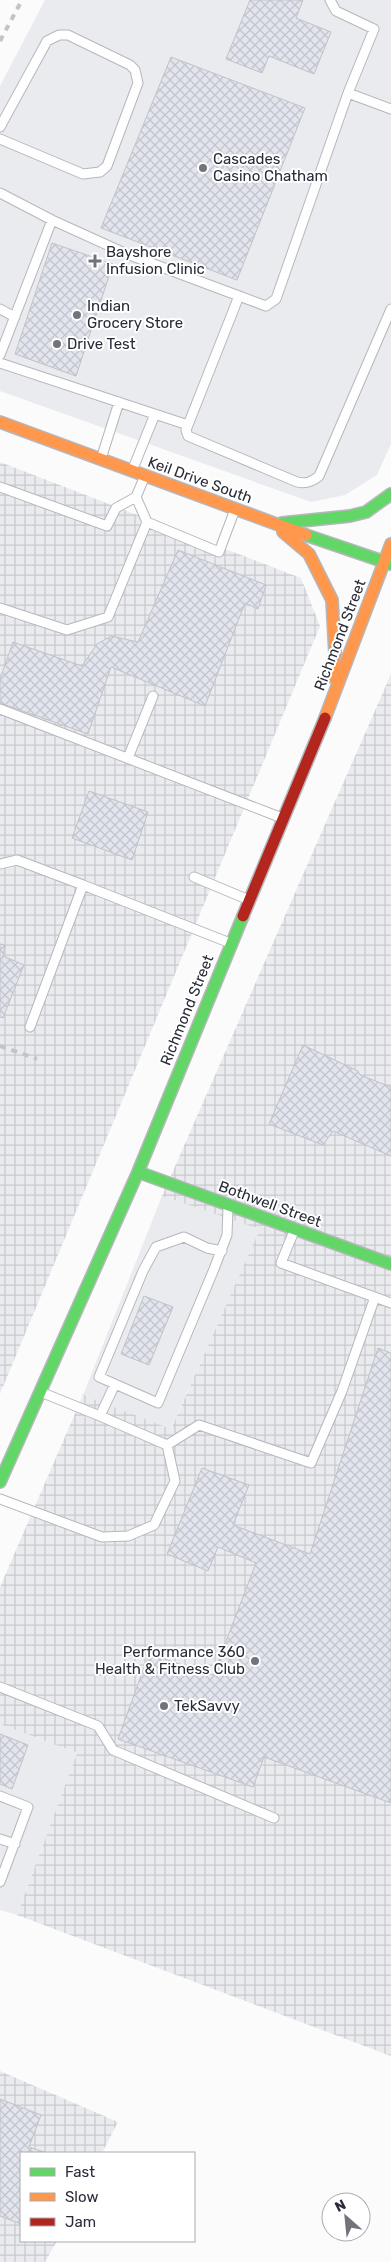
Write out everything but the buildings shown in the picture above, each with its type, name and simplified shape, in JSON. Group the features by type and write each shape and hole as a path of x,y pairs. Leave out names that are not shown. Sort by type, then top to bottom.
{"main road":[{"name":"Keil Drive South","path":"0,422 274,524 388,562"},
{"path":"274,524 350,516 366,512 391,494"},
{"path":"274,524 309,554 332,600 335,654 330,705"},
{"name":"Richmond Street","path":"0,1482 138,1172 388,562 391,544"},
{"name":"Bothwell Street","path":"138,1172 391,1264"}],"lane":[{"path":"0,193 52,220 127,254 266,306 276,298 348,93 374,29 336,11 330,0"},
{"path":"0,127 47,41 59,34 68,35 130,65 135,70 138,83 107,166 100,172 83,174 0,139"},
{"path":"348,93 391,109"},
{"path":"0,355 52,220"},
{"path":"239,296 186,430 188,436 297,482 306,484 320,476 391,309"},
{"path":"0,309 15,317"},
{"path":"0,363 188,425"},
{"path":"101,460 119,402"},
{"path":"132,471 155,414"},
{"path":"0,487 107,526 116,508 136,497 145,476"},
{"path":"136,497 147,522 219,552 235,509"},
{"path":"0,608 67,630 108,617 147,522"},
{"path":"128,758 153,696"},
{"path":"0,709 283,818"},
{"path":"0,864 17,860 230,944"},
{"path":"194,877 249,900"},
{"path":"30,1028 83,885"},
{"path":"222,1251 207,1248 184,1236 156,1247 143,1270 99,1377 158,1403 222,1251 228,1235 228,1205"},
{"path":"295,1229 280,1263 391,1303"},
{"path":"167,1445 199,1425 311,1463 342,1391 374,1297"},
{"path":"100,1416 115,1384"},
{"path":"40,1392 167,1445"},
{"path":"0,1499 102,1537 128,1536 154,1525 175,1481 167,1445"},
{"path":"0,1687 98,1726 113,1750 274,1818"},
{"path":"0,1796 28,1807 0,1882"},
{"path":"0,1839 15,1844"}],"shaded area":[{"path":"45,0 391,0 391,444 377,475 345,495 311,502 0,391 0,86"},
{"path":"0,462 301,578 320,626 0,1394"},
{"path":"391,674 391,2056 17,1915 77,1753 0,1724 0,1587 83,1395 171,1429 260,1229 162,1196"},
{"path":"162,1196 261,1229 170,1430 83,1395"},
{"path":"0,1724 77,1753 17,1915 0,1910"},
{"path":"0,2071 118,2122 103,2152 20,2152 20,2242 56,2242 45,2262 0,2262"}],"railway":[{"path":"0,41 22,0"},
{"path":"0,1046 37,1059"}],"traffic: fast":[{"path":"282,523 350,516 366,512 391,494"},
{"path":"306,535 391,564"},
{"path":"0,1482 138,1172 243,916"},
{"path":"138,1172 391,1264"}],"traffic: slow":[{"path":"0,422 306,535"},
{"path":"283,532 309,554 332,600 335,654 332,677"},
{"path":"325,718 391,544"}],"traffic: jam":[{"path":"243,916 325,718"}],"place":[{"name":"Cascades Casino Chatham","path":"203,168"},
{"name":"Bayshore Infusion Clinic","path":"95,261"},
{"name":"Indian Grocery Store","path":"77,315"},
{"name":"Drive Test","path":"57,344"},
{"name":"Performance 360 Health & Fitness Club","path":"255,1661"},
{"name":"TekSavvy","path":"164,1706"}]}
